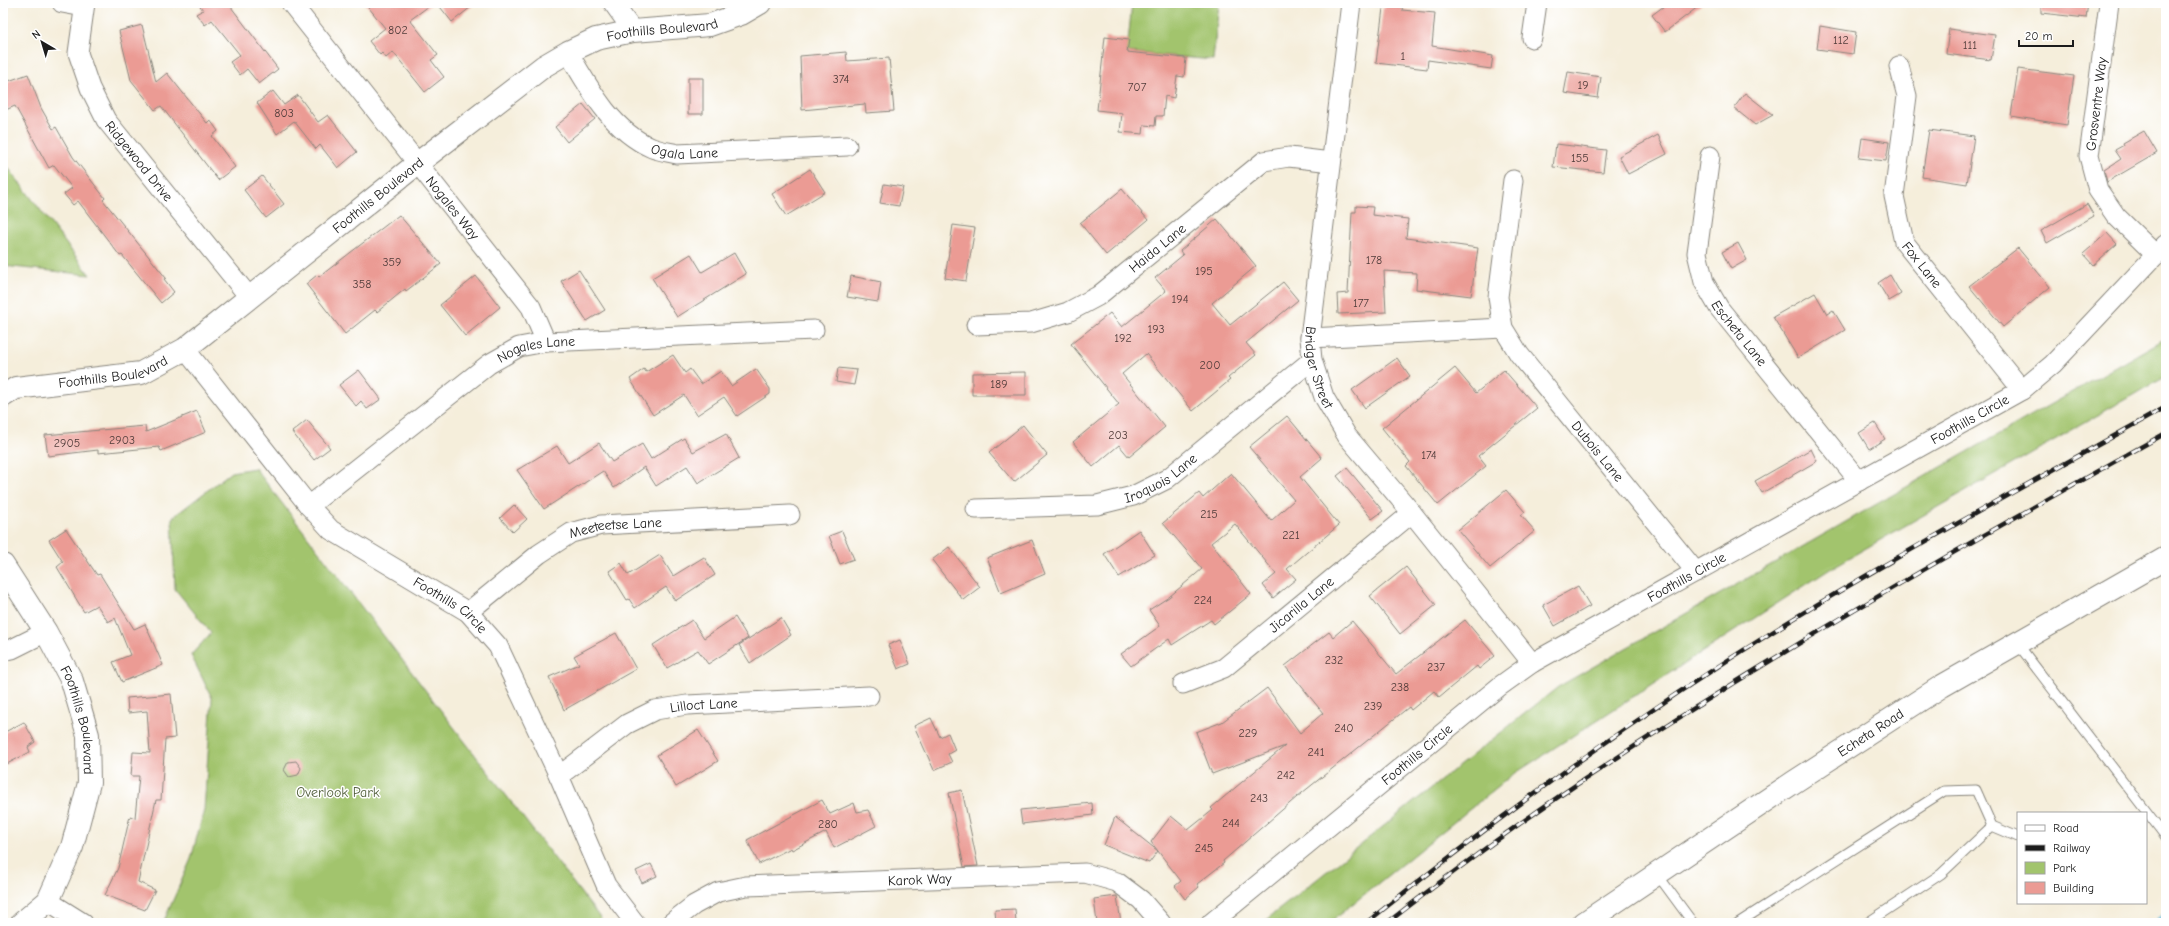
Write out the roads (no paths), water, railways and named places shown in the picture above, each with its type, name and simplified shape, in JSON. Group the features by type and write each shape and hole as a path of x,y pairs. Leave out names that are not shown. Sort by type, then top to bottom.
{"street":[{"path":"62,3 84,5"},
{"name":"Nogales Way","path":"291,3 531,307 546,342"},
{"path":"613,3 633,31"},
{"name":"Foothills Boulevard","path":"3,396 16,388 141,373 186,349 418,163 544,66 568,52 596,39 633,31 710,25 740,14 760,3"},
{"name":"Bridger Street","path":"1351,3 1310,338 1312,360 1324,397 1347,436 1412,513 1532,663"},
{"path":"1532,38 1537,3"},
{"name":"Grosventre Way","path":"2109,3 2089,156 2098,190 2116,216 2161,249"},
{"name":"Ridgewood Drive","path":"84,5 78,53 90,88 106,120 250,298"},
{"name":"Ogala Lane","path":"568,52 604,110 629,134 653,148 677,154 847,146"},
{"name":"Fox Lane","path":"1899,66 1906,96 1894,196 1904,242 2022,390"},
{"name":"Escheta Lane","path":"1710,156 1697,253 1704,282 1719,308 1859,481"},
{"name":"Haida Lane","path":"976,325 1031,323 1068,312 1098,296 1264,161 1289,157 1331,162"},
{"name":"Dubois Lane","path":"1513,180 1498,297 1502,328 1519,354 1696,572"},
{"name":"Foothills Circle","path":"1211,923 1500,686 1532,663 2022,390 2053,364 2161,249"},
{"path":"1310,338 1502,328"},
{"name":"Nogales Lane","path":"309,506 489,364 520,348 546,342 814,330"},
{"name":"Foothills Circle","path":"186,349 309,506 331,530 468,612 498,646 559,776 606,885 635,923"},
{"name":"Iroquois Lane","path":"976,509 1097,505 1133,496 1167,478 1312,360"},
{"name":"Jicarilla Lane","path":"1183,684 1224,668 1412,513"},
{"name":"Meeteetse Lane","path":"468,612 539,554 571,534 601,525 790,515"},
{"name":"Echeta Road","path":"1584,923 1910,707 2016,642 2166,558"},
{"name":"Foothills Boulevard","path":"3,565 46,632 72,681 88,735 89,783 72,847 48,901 22,923"},
{"path":"3,651 12,649 46,632"},
{"name":"Lilloct Lane","path":"559,776 627,724 655,710 687,705 869,696"},
{"name":"Karok Way","path":"671,923 694,905 718,892 746,886 1085,873 1117,882 1141,900 1161,923"},
{"path":"48,901 83,923"}],"lane":[{"path":"2016,642 2147,812"},
{"path":"1738,923 1944,791 1976,790 1992,826 2017,837"},
{"path":"2147,812 2166,837"},
{"path":"1867,923 1941,874 1992,826"},
{"path":"1657,874 1693,923"}],"waterway":[{"path":"2158,923 2166,914"}],"railway":[{"path":"1366,923 1418,881 1525,800 1634,722 1746,648 1893,560 2166,407"},
{"path":"1387,923 1464,864 1543,807 1666,726 1878,596 2166,433"}],"park label":[{"name":"Overlook Park","path":"338,792"}]}
